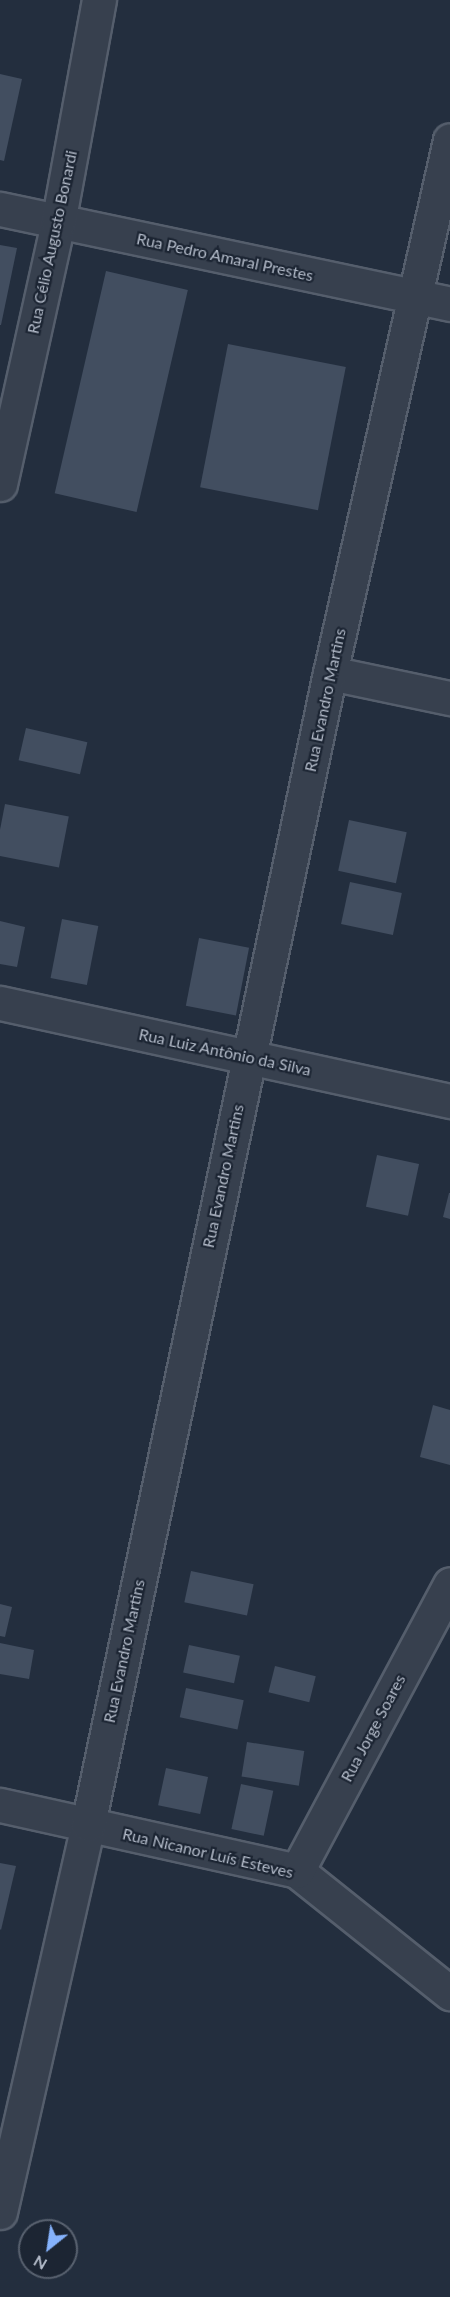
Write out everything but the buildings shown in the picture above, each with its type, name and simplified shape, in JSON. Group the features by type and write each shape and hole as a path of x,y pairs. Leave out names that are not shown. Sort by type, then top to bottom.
{"street":[{"name":"Rua Célio Augusto Bonardi","path":"0,484 58,223 99,0"},
{"name":"Rua Evandro Martins","path":"0,2212 88,1824 247,1057 330,673 450,140"},
{"name":"Rua Pedro Amaral Prestes","path":"0,209 450,304"},
{"path":"330,673 450,698"},
{"name":"Rua Luiz Antônio da Silva","path":"0,1004 450,1101"},
{"name":"Rua Jorge Soares","path":"297,1871 450,1584"},
{"name":"Rua Nicanor Luís Esteves","path":"0,1805 297,1871 450,1993"}]}
